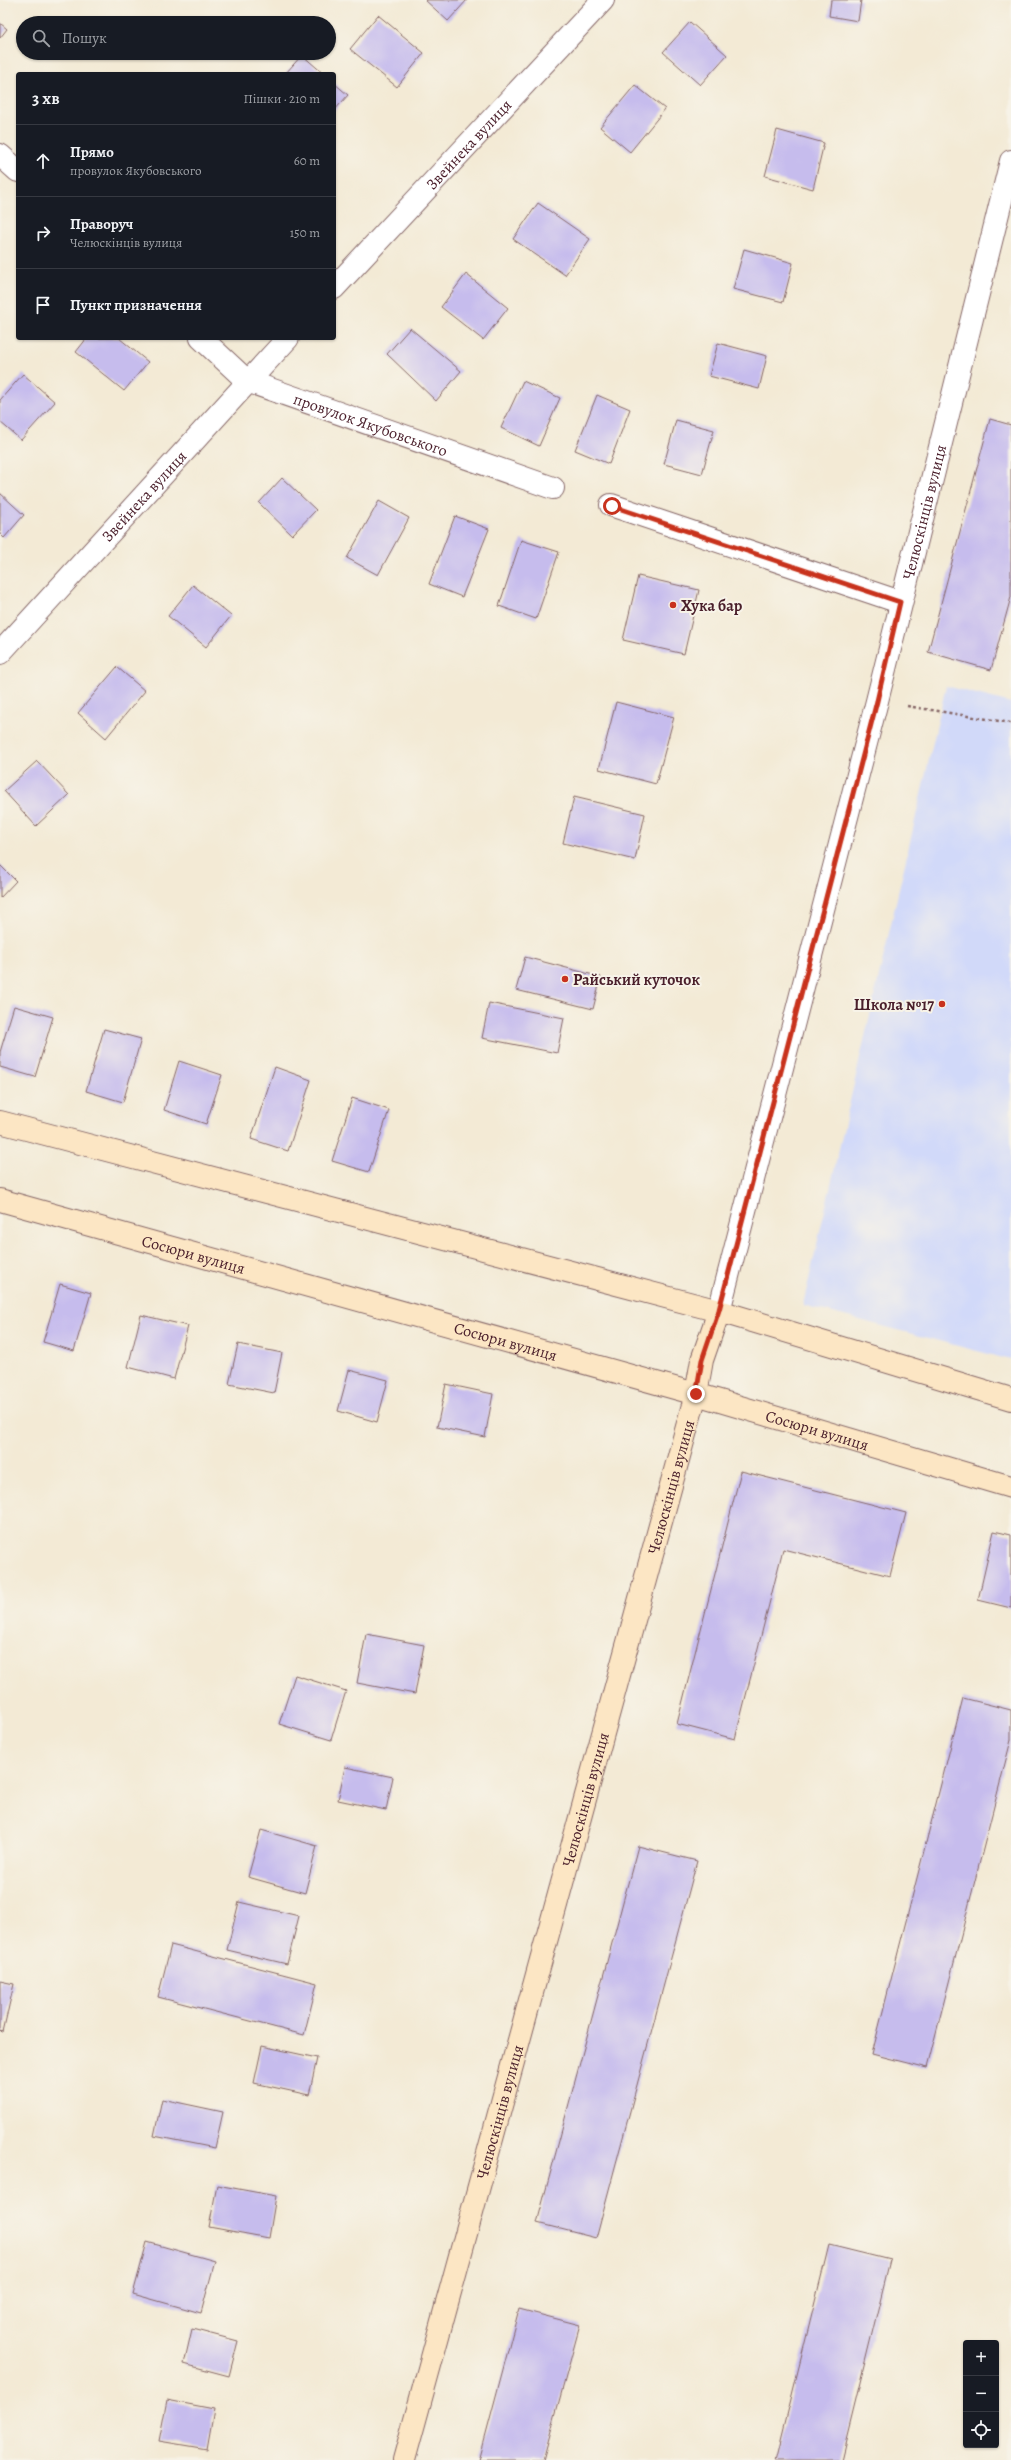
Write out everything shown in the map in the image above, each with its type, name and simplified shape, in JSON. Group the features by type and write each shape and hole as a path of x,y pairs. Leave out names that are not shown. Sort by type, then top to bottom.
{"street":[{"name":"Звейнека вулиця","path":"336,286 604,0"},
{"path":"0,155 16,169"},
{"name":"Челюскінців вулиця","path":"404,2460 696,1394 702,1360 719,1310 877,701 900,602 1011,161"},
{"name":"провулок Якубовського","path":"202,340 248,381 553,488"},
{"name":"Звейнека вулиця","path":"0,653 286,340"},
{"path":"612,506 900,602"},
{"path":"0,1122 719,1310 1011,1399"},
{"name":"Сосюри вулиця","path":"0,1200 696,1394 1011,1487"}],"path":[{"path":"877,701 1011,723"}],"shaded area":[{"name":"Школа №17","path":"946,686 1011,703 1011,1360 803,1305"}],"building":[{"path":"425,0 467,0 448,21"},
{"path":"831,0 861,0 858,21 829,16"},
{"path":"378,15 424,53 397,87 350,49"},
{"path":"690,22 727,55 700,85 663,52"},
{"path":"0,23 7,29 0,38"},
{"path":"298,60 308,60 322,72 287,72"},
{"path":"336,85 348,95 336,109"},
{"path":"635,85 665,109 630,152 600,127"},
{"path":"777,130 824,143 813,189 765,176"},
{"path":"538,203 590,239 565,275 513,239"},
{"path":"744,249 793,263 783,302 733,289"},
{"path":"466,274 508,308 483,340 441,307"},
{"path":"410,328 461,371 436,401 387,354"},
{"path":"85,340 121,340 148,362 124,391 76,352"},
{"path":"718,343 767,356 759,389 709,376"},
{"path":"23,374 55,402 21,440 0,422 0,400"},
{"path":"523,381 560,398 539,446 501,428"},
{"path":"597,395 630,409 609,464 575,450"},
{"path":"990,419 1011,425 1011,597 991,670 928,652"},
{"path":"676,420 714,430 702,474 664,464"},
{"path":"282,478 316,510 292,535 259,503"},
{"path":"0,493 24,515 4,538 0,534"},
{"path":"379,501 409,518 378,575 347,558"},
{"path":"455,516 489,529 462,597 429,584"},
{"path":"521,540 559,552 536,619 499,606"},
{"path":"638,576 699,590 684,654 623,640"},
{"path":"193,585 231,616 206,647 168,616"},
{"path":"117,667 145,691 106,738 78,713"},
{"path":"616,702 674,717 656,784 599,769"},
{"path":"37,761 69,795 36,826 4,791"},
{"path":"574,797 645,814 635,860 563,843"},
{"path":"0,865 16,881 0,898"},
{"path":"525,957 601,977 593,1009 516,990"},
{"path":"489,1003 564,1018 557,1053 482,1038"},
{"path":"14,1006 53,1017 35,1077 0,1067 0,1052"},
{"path":"104,1029 141,1039 123,1102 86,1091"},
{"path":"179,1061 222,1075 206,1124 164,1110"},
{"path":"275,1067 311,1080 288,1151 251,1139"},
{"path":"352,1098 389,1110 369,1172 332,1161"},
{"path":"60,1284 91,1293 74,1351 43,1342"},
{"path":"141,1315 188,1326 174,1379 128,1367"},
{"path":"238,1344 282,1353 274,1393 229,1384"},
{"path":"349,1370 388,1380 377,1422 338,1411"},
{"path":"446,1384 493,1394 485,1437 437,1427"},
{"path":"741,1471 906,1513 890,1576 783,1549 735,1739 677,1724"},
{"path":"994,1531 1011,1535 1011,1608 978,1600"},
{"path":"366,1634 424,1645 415,1694 357,1683"},
{"path":"295,1675 346,1691 331,1740 279,1724"},
{"path":"963,1698 1011,1710 1011,1740 927,2068 872,2054"},
{"path":"345,1767 393,1777 386,1810 338,1800"},
{"path":"261,1830 317,1846 305,1893 248,1877"},
{"path":"638,1846 697,1861 596,2238 537,2223"},
{"path":"239,1902 299,1916 287,1964 227,1950"},
{"path":"171,1945 317,1983 304,2035 158,1997"},
{"path":"0,1981 14,1984 3,2032 0,2031"},
{"path":"262,2046 317,2058 309,2095 254,2083"},
{"path":"162,2099 223,2112 215,2148 154,2136"},
{"path":"217,2185 276,2196 269,2238 209,2227"},
{"path":"147,2242 215,2261 201,2313 133,2294"},
{"path":"829,2245 890,2260 841,2460 776,2460"},
{"path":"519,2309 580,2325 543,2460 479,2460"},
{"path":"192,2329 238,2341 229,2376 184,2364"},
{"path":"167,2400 214,2409 207,2449 159,2441"}],"place":[{"name":"Хука бар","path":"673,605"},
{"name":"Райський куточок","path":"565,979"},
{"name":"Школа №17","path":"942,1004"}],"route":[{"path":"612,506 900,602 877,701 719,1310 702,1360 696,1394"}]}
